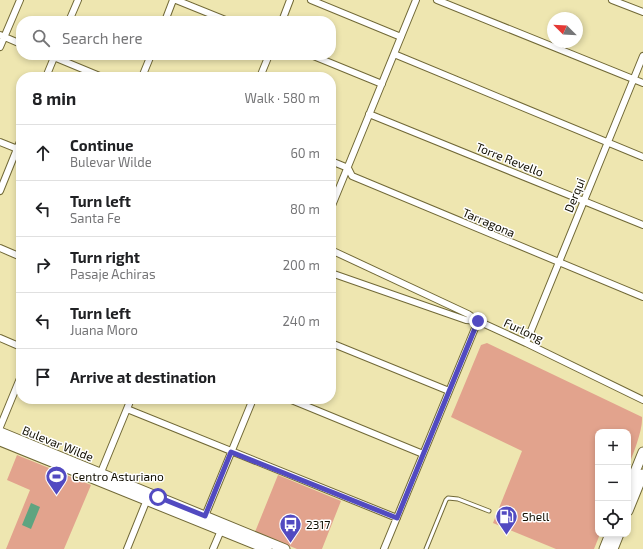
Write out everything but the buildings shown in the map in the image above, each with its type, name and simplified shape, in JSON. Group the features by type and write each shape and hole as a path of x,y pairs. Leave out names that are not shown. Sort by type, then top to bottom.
{"main road":[{"name":"Bulevar Wilde","path":"0,432 99,477"},
{"name":"Bulevar Wilde","path":"0,441 99,477 222,527 285,549"},
{"path":"631,482 643,452"},
{"path":"631,504 643,474"},
{"name":"Bulevar Wilde","path":"148,497 205,516 222,527 267,549"},
{"path":"604,549 609,537"},
{"path":"613,549 618,537"}],"street":[{"path":"0,46 2,36 20,0"},
{"path":"71,16 78,0"},
{"path":"166,16 174,0 215,16"},
{"path":"284,16 290,0"},
{"path":"311,0 401,37"},
{"path":"336,196 416,0"},
{"path":"437,0 643,83"},
{"path":"612,0 643,12"},
{"path":"2,36 16,42"},
{"path":"394,54 643,156"},
{"name":"Derqui","path":"526,343 643,56"},
{"path":"48,72 52,60"},
{"path":"62,60 90,72"},
{"path":"144,72 149,60"},
{"path":"262,72 266,60"},
{"path":"323,60 382,84"},
{"name":"Torre Revello","path":"369,114 643,225"},
{"path":"0,142 16,149"},
{"path":"0,191 16,156"},
{"name":"Tarragona","path":"336,162 348,168 352,176 643,297"},
{"path":"0,248 16,255"},
{"name":"Furlong","path":"336,252 468,314 478,321 643,400"},
{"path":"336,275 466,320 478,321 384,549"},
{"path":"0,338 16,345"},
{"path":"336,345 449,391"},
{"path":"0,427 16,388"},
{"path":"99,477 129,404"},
{"path":"205,516 251,404"},
{"path":"301,404 423,454"},
{"path":"127,409 397,518"},
{"path":"127,549 148,497"},
{"path":"213,549 222,527"}],"lane":[{"path":"426,549 448,498 458,499 488,511"}],"shaded area":[{"path":"487,343 642,417 639,435 631,459 631,429 595,429 595,537 599,537 594,549 556,549 493,523 522,451 451,417 481,345"},
{"name":"Centro Asturiano","path":"17,455 91,485 64,549 6,549 30,490 7,480"},
{"path":"278,475 341,501 322,549 297,549 255,532"},
{"path":"31,503 40,507 31,529 22,525"}],"place":[{"name":"Centro Asturiano","path":"57,496"},
{"name":"Shell","path":"506,536"},
{"name":"2317","path":"291,544"}],"route":[{"path":"158,497 205,516 231,452 397,518 478,321"}]}
